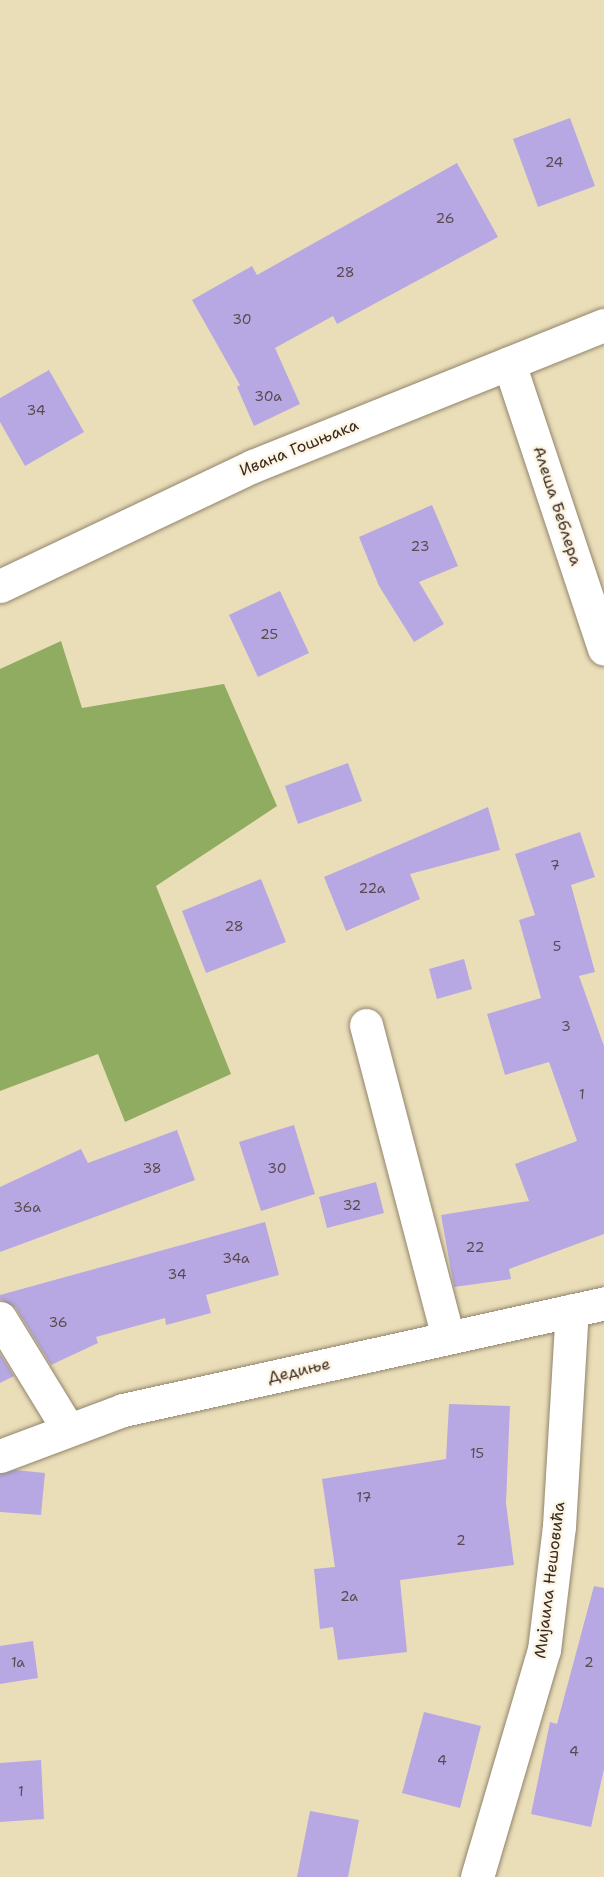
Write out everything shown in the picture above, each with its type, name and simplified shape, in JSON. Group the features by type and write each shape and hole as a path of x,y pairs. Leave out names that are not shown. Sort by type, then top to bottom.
{"street":[{"name":"Ивана Гошњака","path":"0,586 253,466 604,325"},
{"name":"Алеша Беблера","path":"509,363 604,649"},
{"path":"366,1025 448,1338"},
{"name":"Дедиње","path":"0,1456 123,1410 604,1303"},
{"name":"Мијаила Нешовића","path":"477,1877 544,1650 559,1526 573,1346 572,1310"},
{"path":"0,1318 68,1429"}],"green space":[{"path":"61,641 82,708 224,684 277,806 156,886 231,1074 125,1122 98,1054 0,1091 0,669"}],"building":[{"path":"570,118 595,186 538,207 513,139"},
{"path":"457,163 498,237 337,324 333,316 275,348 300,404 254,426 237,387 240,385 192,300 252,266 257,275"},
{"path":"49,370 84,432 25,466 0,422 0,398"},
{"path":"432,505 458,566 419,582 444,624 414,642 379,586 359,537"},
{"path":"280,591 309,653 258,677 229,615"},
{"path":"348,763 362,801 298,824 285,786"},
{"path":"488,807 500,850 410,874 420,899 346,931 324,877"},
{"path":"580,832 595,877 571,885 595,972 579,976 604,1046 604,1234 509,1269 511,1279 454,1287 441,1215 529,1201 515,1164 577,1141 549,1062 505,1075 487,1014 541,998 519,920 535,915 515,854"},
{"path":"261,879 286,942 206,973 182,911"},
{"path":"464,959 472,989 437,999 429,969"},
{"path":"294,1125 315,1194 261,1211 239,1142"},
{"path":"177,1130 195,1180 0,1252 0,1187 81,1149 88,1163"},
{"path":"376,1182 384,1213 327,1228 319,1197"},
{"path":"265,1222 279,1275 206,1295 211,1313 166,1325 165,1318 96,1337 98,1343 51,1365 16,1308 0,1299 0,1295"},
{"path":"0,1354 14,1376 0,1383"},
{"path":"449,1404 510,1406 506,1503 514,1565 400,1580 407,1652 338,1660 333,1627 320,1629 314,1569 335,1567 322,1479 446,1459"},
{"path":"15,1470 45,1473 41,1515 0,1512 0,1474"},
{"path":"594,1586 604,1588 604,1769 591,1827 531,1814 550,1722 557,1724"},
{"path":"33,1641 38,1678 0,1684 0,1646"},
{"path":"424,1712 481,1726 460,1808 402,1793"},
{"path":"41,1760 44,1819 0,1822 0,1763"},
{"path":"310,1811 359,1820 348,1877 297,1877"}]}
